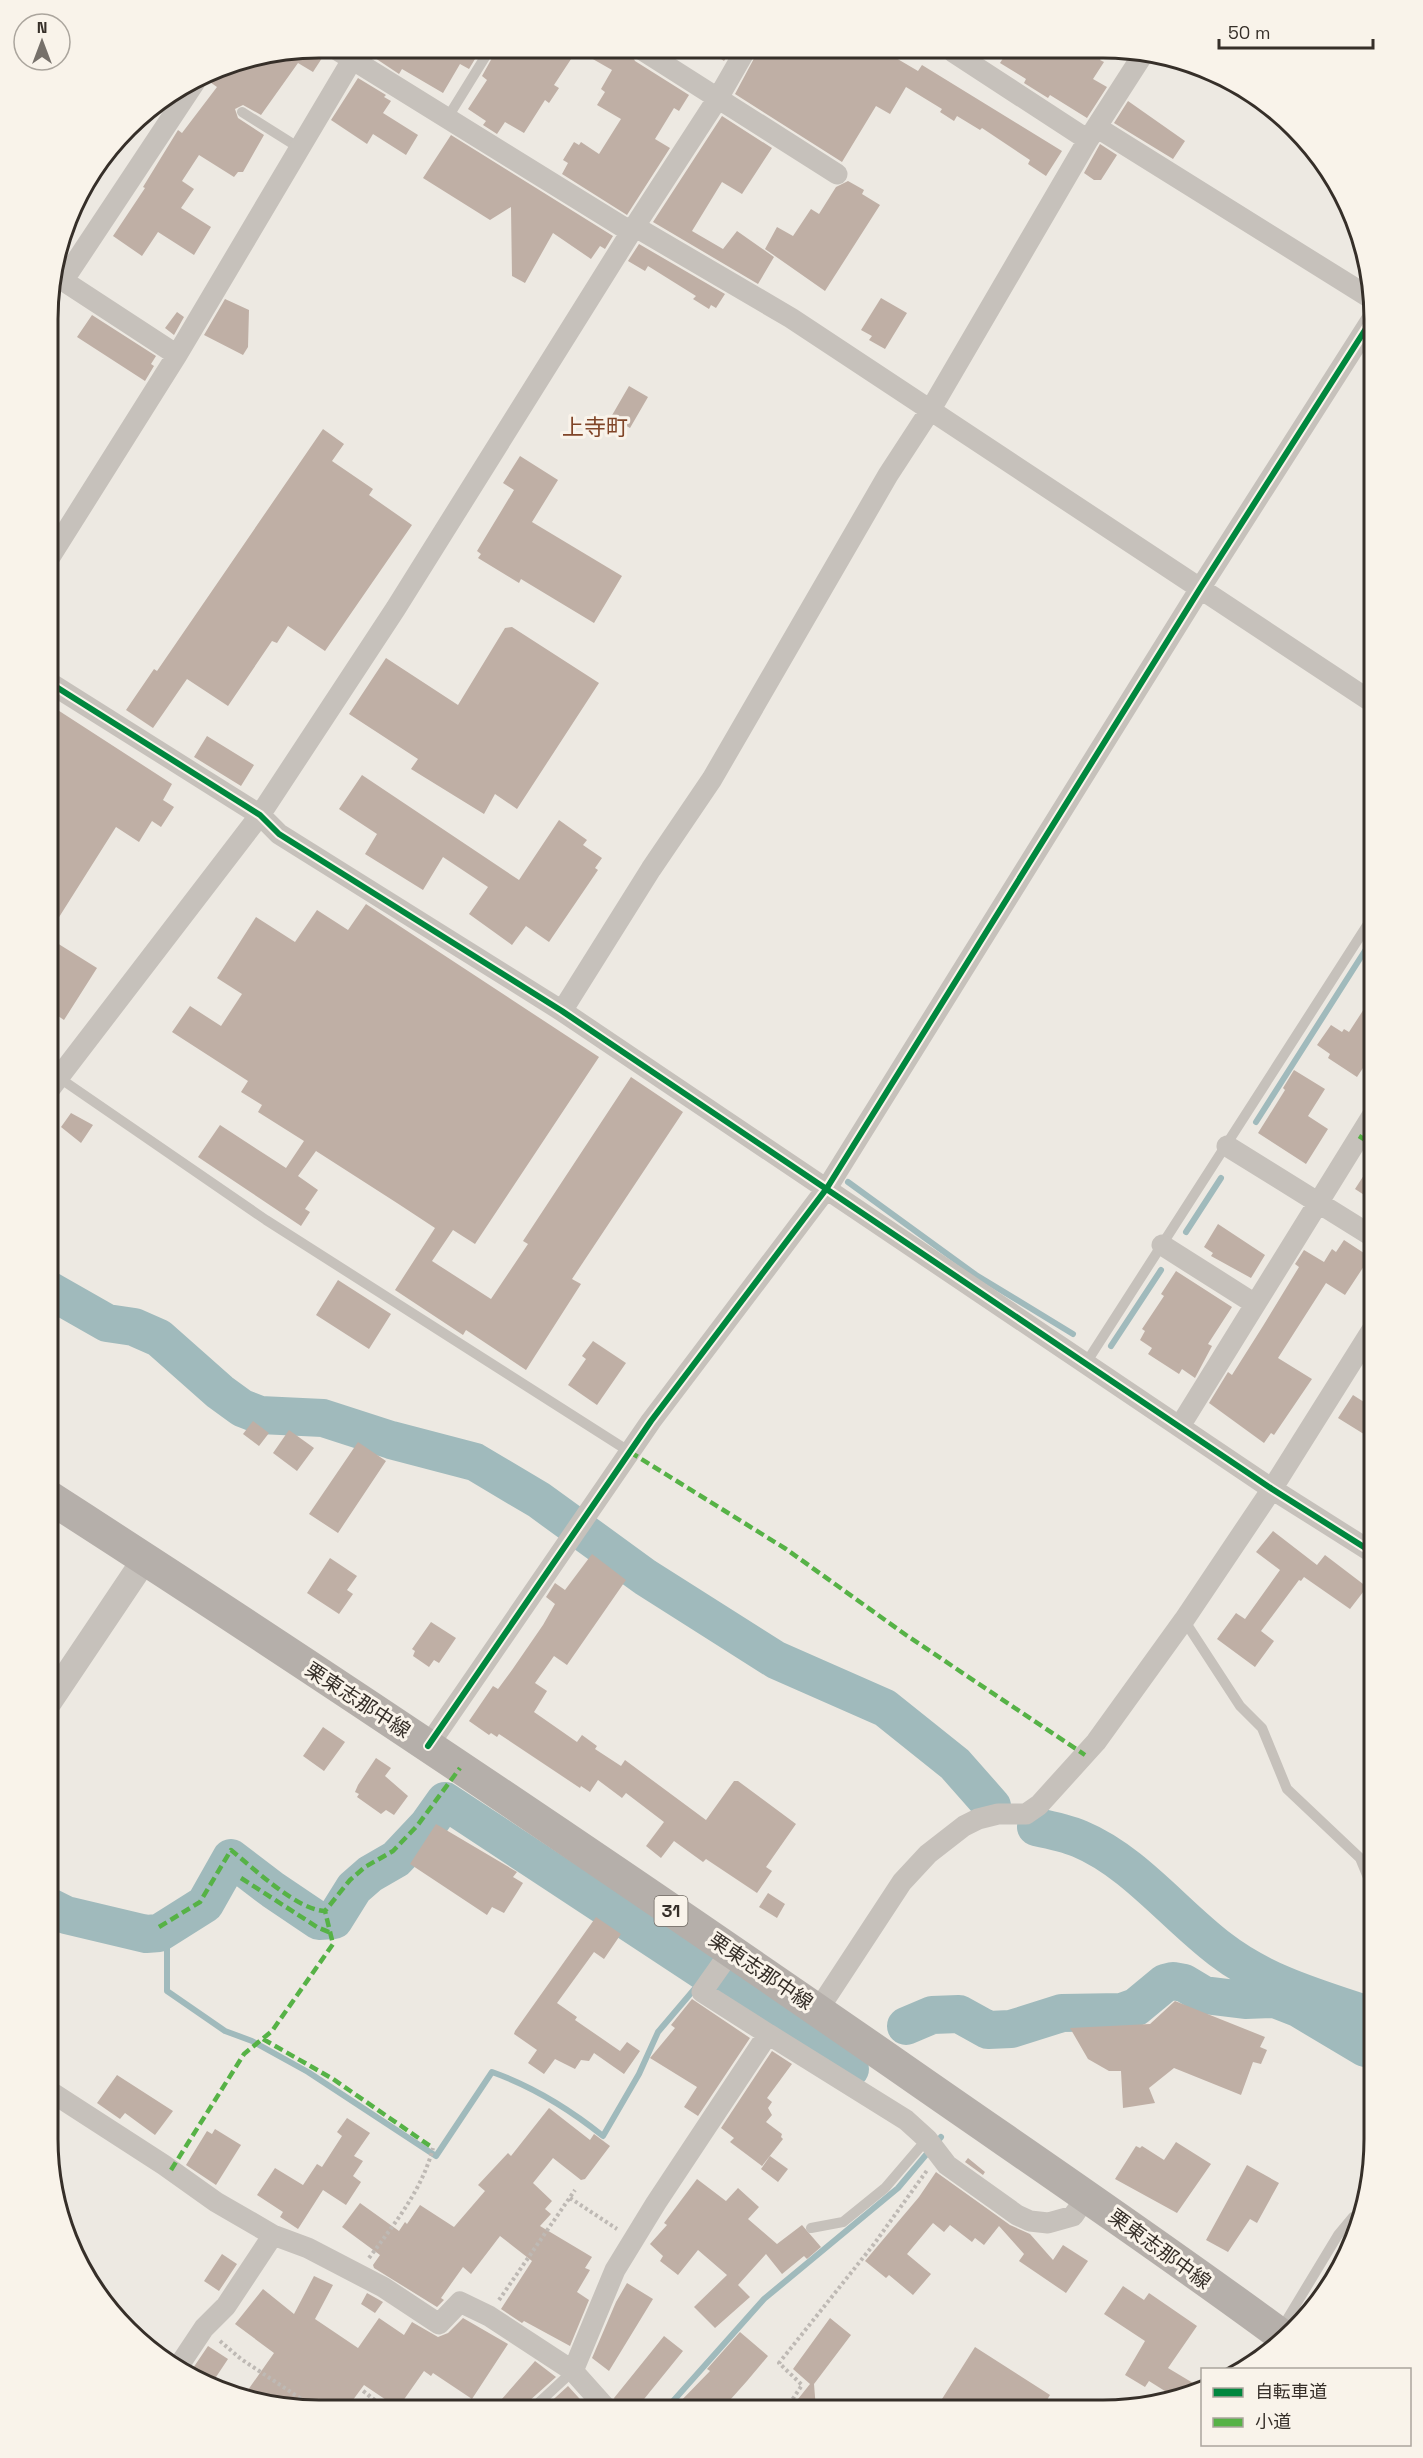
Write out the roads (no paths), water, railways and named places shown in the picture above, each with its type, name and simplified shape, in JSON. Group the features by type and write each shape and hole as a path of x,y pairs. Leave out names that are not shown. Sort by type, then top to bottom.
{"main road":[{"name":"栗東志那中線","path":"58,1503 428,1746 731,1950 1087,2196 1278,2333"}],"street":[{"path":"58,544 177,355 301,149 340,58"},
{"path":"353,58 632,229 791,318 932,409 1364,697"},
{"path":"655,58 837,174"},
{"path":"58,1078 260,815 402,598 632,229 718,98 741,58"},
{"path":"962,58 1363,294"},
{"path":"561,1011 651,868 712,779 888,475 932,409 1138,61"},
{"path":"64,270 186,95"},
{"path":"62,281 177,355"},
{"path":"428,1746 630,1452 827,1188 1201,587 1364,332"},
{"path":"58,688 260,815 279,834 561,1011 1272,1489 1364,1547"},
{"path":"1180,1426 1364,1129"},
{"path":"1227,1146 1364,1231"},
{"path":"1162,1245 1255,1304"},
{"path":"818,2010 902,1882 921,1861 963,1826 978,1819 998,1814 1026,1814 1039,1805 1096,1742 1184,1620 1272,1489 1364,1342"},
{"path":"58,1689 145,1559"},
{"path":"731,1950 702,1992 906,2120 932,2147 994,2200 1030,2221 1048,2223 1073,2216 1087,2196"},
{"path":"573,2371 615,2270 768,2034"},
{"path":"58,2096 164,2165 216,2202 273,2235 309,2248 358,2274 439,2325 460,2302 489,2316 573,2371 599,2400"},
{"path":"182,2360 204,2328 226,2306 273,2235"}],"lane":[{"path":"448,117 484,58"},
{"path":"242,112 301,149"},
{"path":"1086,1363 1364,930"},
{"path":"58,1086 630,1452"},
{"path":"1184,1620 1240,1706 1262,1728 1287,1789 1360,1858 1364,1868"},
{"path":"811,2228 843,2222 932,2147"},
{"path":"1291,2320 1338,2235 1352,2218"},
{"path":"542,2400 573,2371"}],"waterway":[{"path":"1256,1122 1364,952"},
{"path":"1186,1232 1221,1178"},
{"path":"848,1182 976,1275 1073,1334"},
{"path":"1111,1346 1161,1270"},
{"path":"58,1295 107,1323 134,1327 159,1338 220,1392 242,1408 260,1415 323,1418 391,1440 475,1462 539,1500 645,1577 776,1660 885,1708 955,1764 992,1806"},
{"path":"58,1911 66,1915 146,1934 159,1933 205,1904 231,1858 319,1921 334,1920 354,1888 370,1874 396,1859 428,1825 445,1801 709,1975"},
{"path":"1036,1827 1080,1839 1118,1861 1220,1949 1256,1972 1314,1997 1364,2014"},
{"path":"159,1933 167,1948 167,1991 225,2031 252,2041 308,2072 436,2156 492,2072 550,2099 603,2136 639,2074 658,2032 697,1986"},
{"path":"906,2026 932,2015 959,2014 988,2030 1011,2029 1062,2013 1122,2012 1136,2007 1165,1983 1173,1981 1184,1983 1204,1995 1245,2000 1275,1999 1298,2008 1364,2047"},
{"path":"726,1987 847,2072 850,2069"},
{"path":"674,2400 764,2299 898,2188 941,2137"}],"district":[{"name":"上寺町","path":"595,427"}]}
